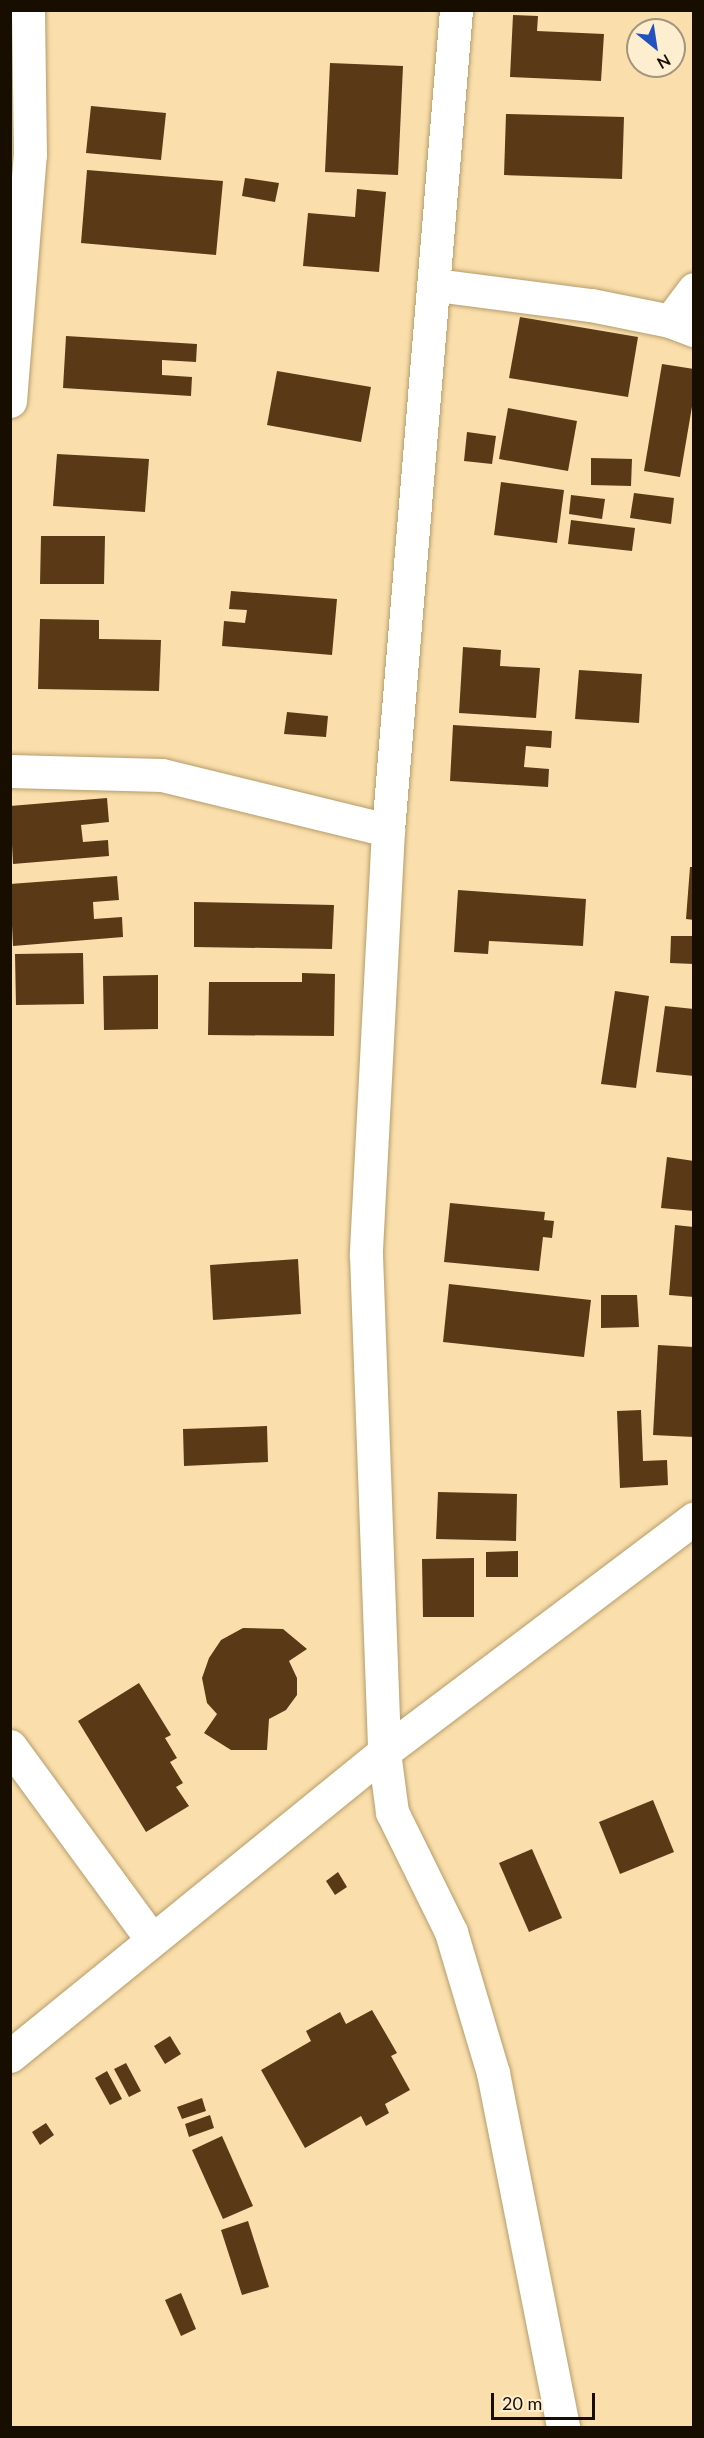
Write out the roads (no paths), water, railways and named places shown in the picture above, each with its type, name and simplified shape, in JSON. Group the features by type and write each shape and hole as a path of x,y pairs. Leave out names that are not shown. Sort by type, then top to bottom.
{"street":[{"path":"10,401 30,155 28,10"},
{"path":"456,10 436,285 388,830 366,1255 384,1752 392,1812 451,1932 493,2073 563,2427"},
{"path":"436,285 591,305 682,325 693,289"},
{"path":"10,771 162,775 388,830"},
{"path":"10,2056 151,1939 384,1752 693,1518"},
{"path":"10,1746 151,1939"}]}
